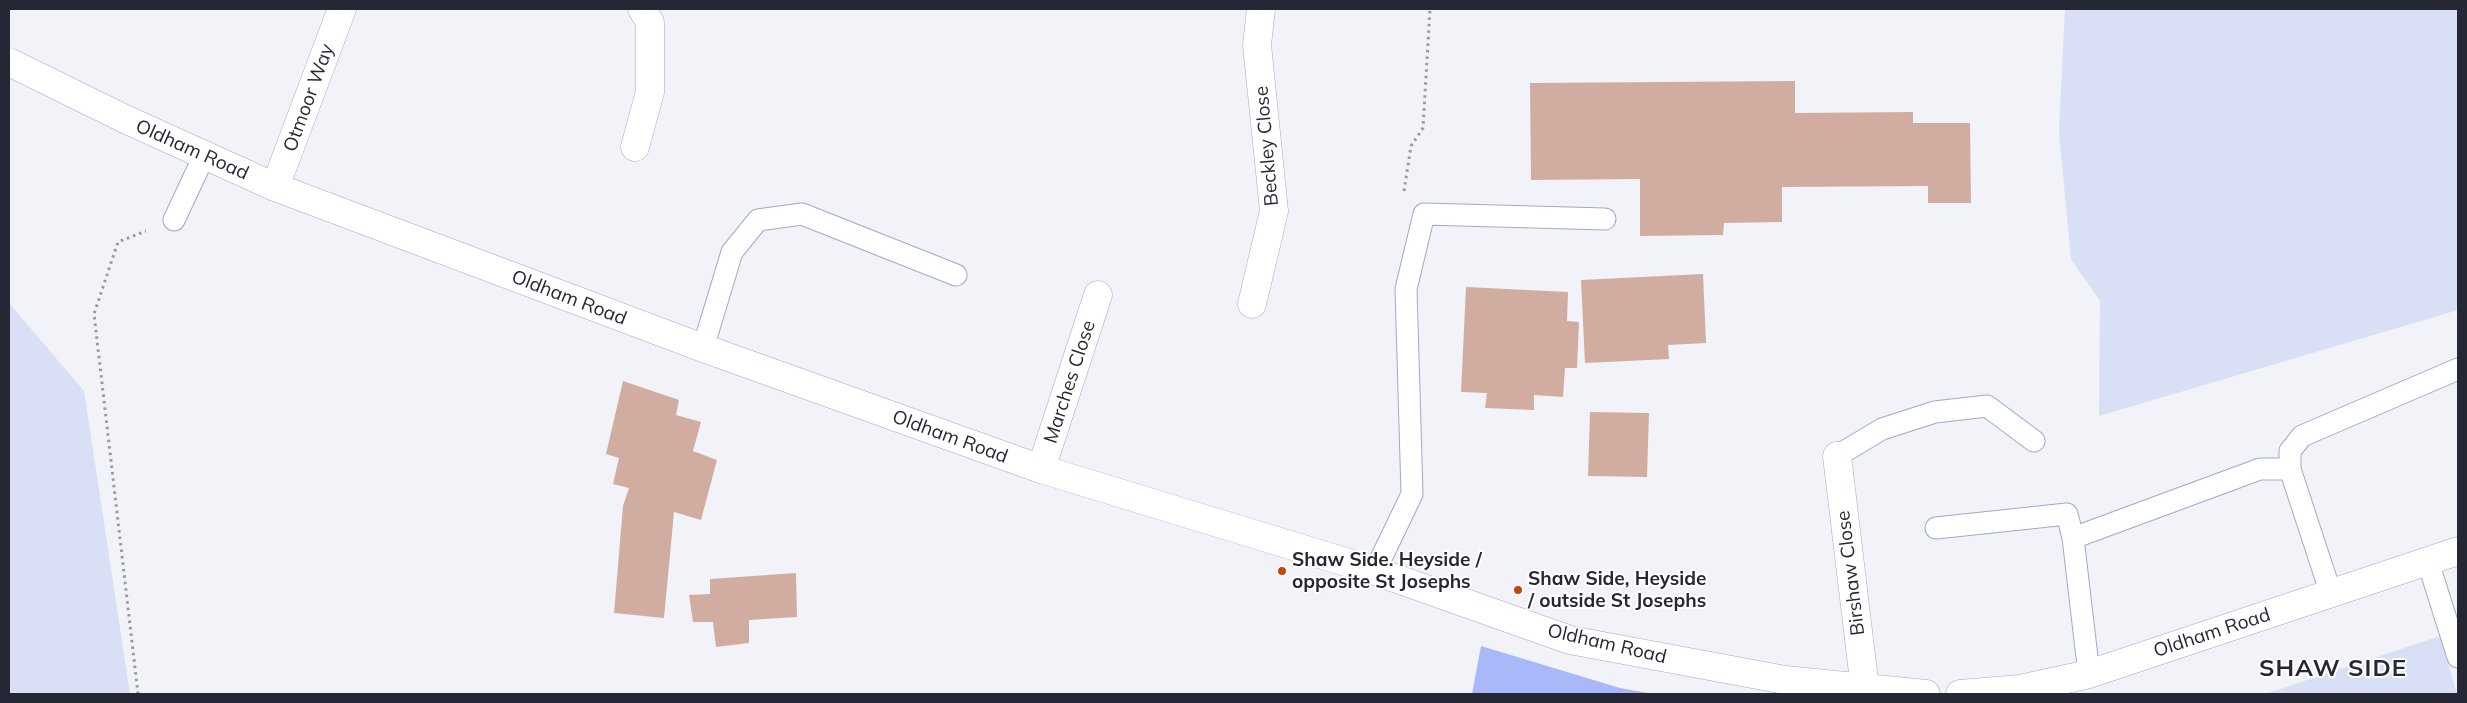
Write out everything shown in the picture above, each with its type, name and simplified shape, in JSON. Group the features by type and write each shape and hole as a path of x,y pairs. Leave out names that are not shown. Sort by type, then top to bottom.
{"main road":[{"name":"Otmoor Way","path":"275,187 342,9"},
{"path":"635,147 650,92 650,22 642,9"},
{"name":"Beckley Close","path":"1252,304 1274,211 1257,45 1261,9"},
{"name":"Oldham Road","path":"9,62 204,156 275,187 703,348 1041,469 1375,571 1570,640 1785,680 1926,694"},
{"name":"Marches Close","path":"1041,469 1098,295"},
{"name":"Birshaw Close","path":"1837,456 1865,689"},
{"name":"Oldham Road","path":"1960,694 2020,689 2090,674 2458,551"}],"lane":[{"path":"174,220 204,156"},
{"path":"703,348 732,252 758,220 802,214 956,275"},
{"path":"1375,571 1412,494 1406,289 1424,214 1604,220"},
{"path":"2331,594 2290,469 2290,451 2302,436 2458,369"},
{"path":"1837,456 1882,430 1934,412 1987,406 2034,441"},
{"path":"2072,538 2260,469 2290,469"},
{"path":"1936,528 2068,514 2090,674"},
{"path":"2428,562 2458,657"}],"path":[{"path":"138,694 94,314 118,242 174,220"}],"shaded area":[{"path":"2065,9 2458,9 2458,310 2099,416 2100,301 2071,259 2059,132"},
{"path":"9,303 84,391 130,694 9,694"},
{"path":"2440,636 2457,694 2265,694"},
{"path":"1481,646 1620,688 1654,694 1472,694"}],"building":[{"path":"1795,81 1795,113 1913,112 1913,123 1970,123 1971,203 1928,203 1928,186 1782,187 1782,222 1724,223 1723,235 1640,236 1640,179 1531,180 1530,83"},
{"path":"1703,274 1706,343 1668,345 1669,359 1585,363 1581,280"},
{"path":"1466,287 1568,292 1567,321 1579,322 1577,368 1565,368 1563,397 1534,395 1534,410 1485,408 1487,393 1461,392"},
{"path":"623,381 679,400 676,415 701,422 693,451 717,460 701,520 674,512 664,618 614,613 623,506 629,488 613,484 619,458 606,454"},
{"path":"1590,412 1649,413 1647,477 1588,476"},
{"path":"796,573 797,617 749,620 749,643 716,647 713,622 693,622 689,595 710,594 710,579"}],"place":[{"name":"Shaw Side. Heyside / opposite St Josephs","path":"1282,571"},
{"name":"Shaw Side, Heyside / outside St Josephs","path":"1518,590"}],"district":[{"name":"SHAW SIDE","path":"2333,669"}]}
